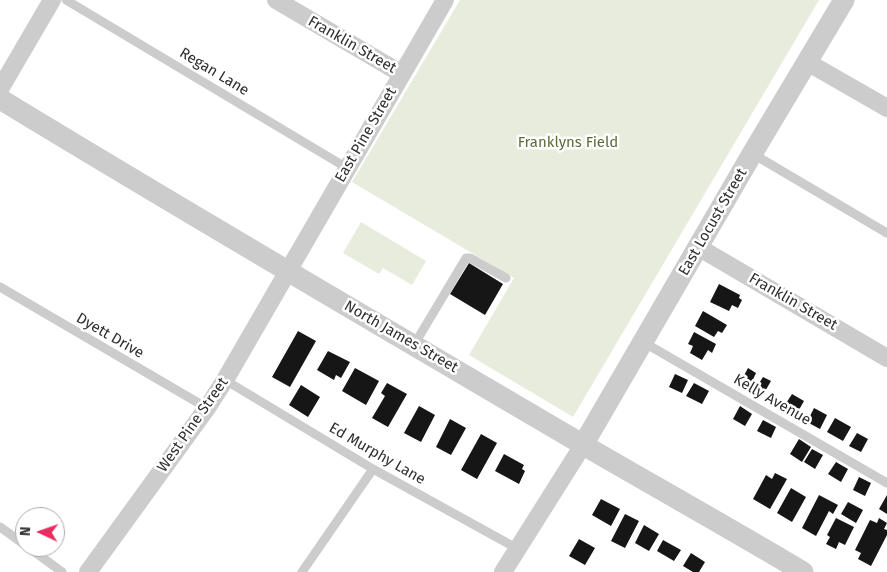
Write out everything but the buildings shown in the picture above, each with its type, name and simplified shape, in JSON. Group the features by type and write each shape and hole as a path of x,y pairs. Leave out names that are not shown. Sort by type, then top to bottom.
{"street":[{"path":"3,100 52,0"},
{"name":"Franklin Street","path":"276,0 402,74"},
{"name":"East Pine Street","path":"287,271 445,0"},
{"name":"East Locust Street","path":"583,445 844,0"},
{"path":"808,62 887,108"},
{"name":"North James Street","path":"3,100 287,271 803,572"},
{"name":"Franklin Street","path":"698,247 887,358"},
{"name":"West Pine Street","path":"88,572 225,380 287,271"},
{"path":"504,572 583,445"}],"lane":[{"name":"Regan Lane","path":"66,0 347,168"},
{"path":"752,154 887,233"},
{"path":"414,345 466,258 470,258 506,278"},
{"name":"Dyett Drive","path":"0,287 206,408"},
{"name":"Kelly Avenue","path":"643,342 887,483"},
{"name":"Ed Murphy Lane","path":"225,380 373,469 518,549"},
{"path":"302,572 373,469"},
{"path":"0,527 15,538"},
{"path":"41,557 62,572"}],"green space":[{"name":"Franklyns Field","path":"460,0 819,0 573,417 469,355 514,278 352,182"},
{"path":"361,222 426,261 412,285 383,268 379,274 343,253"}]}
